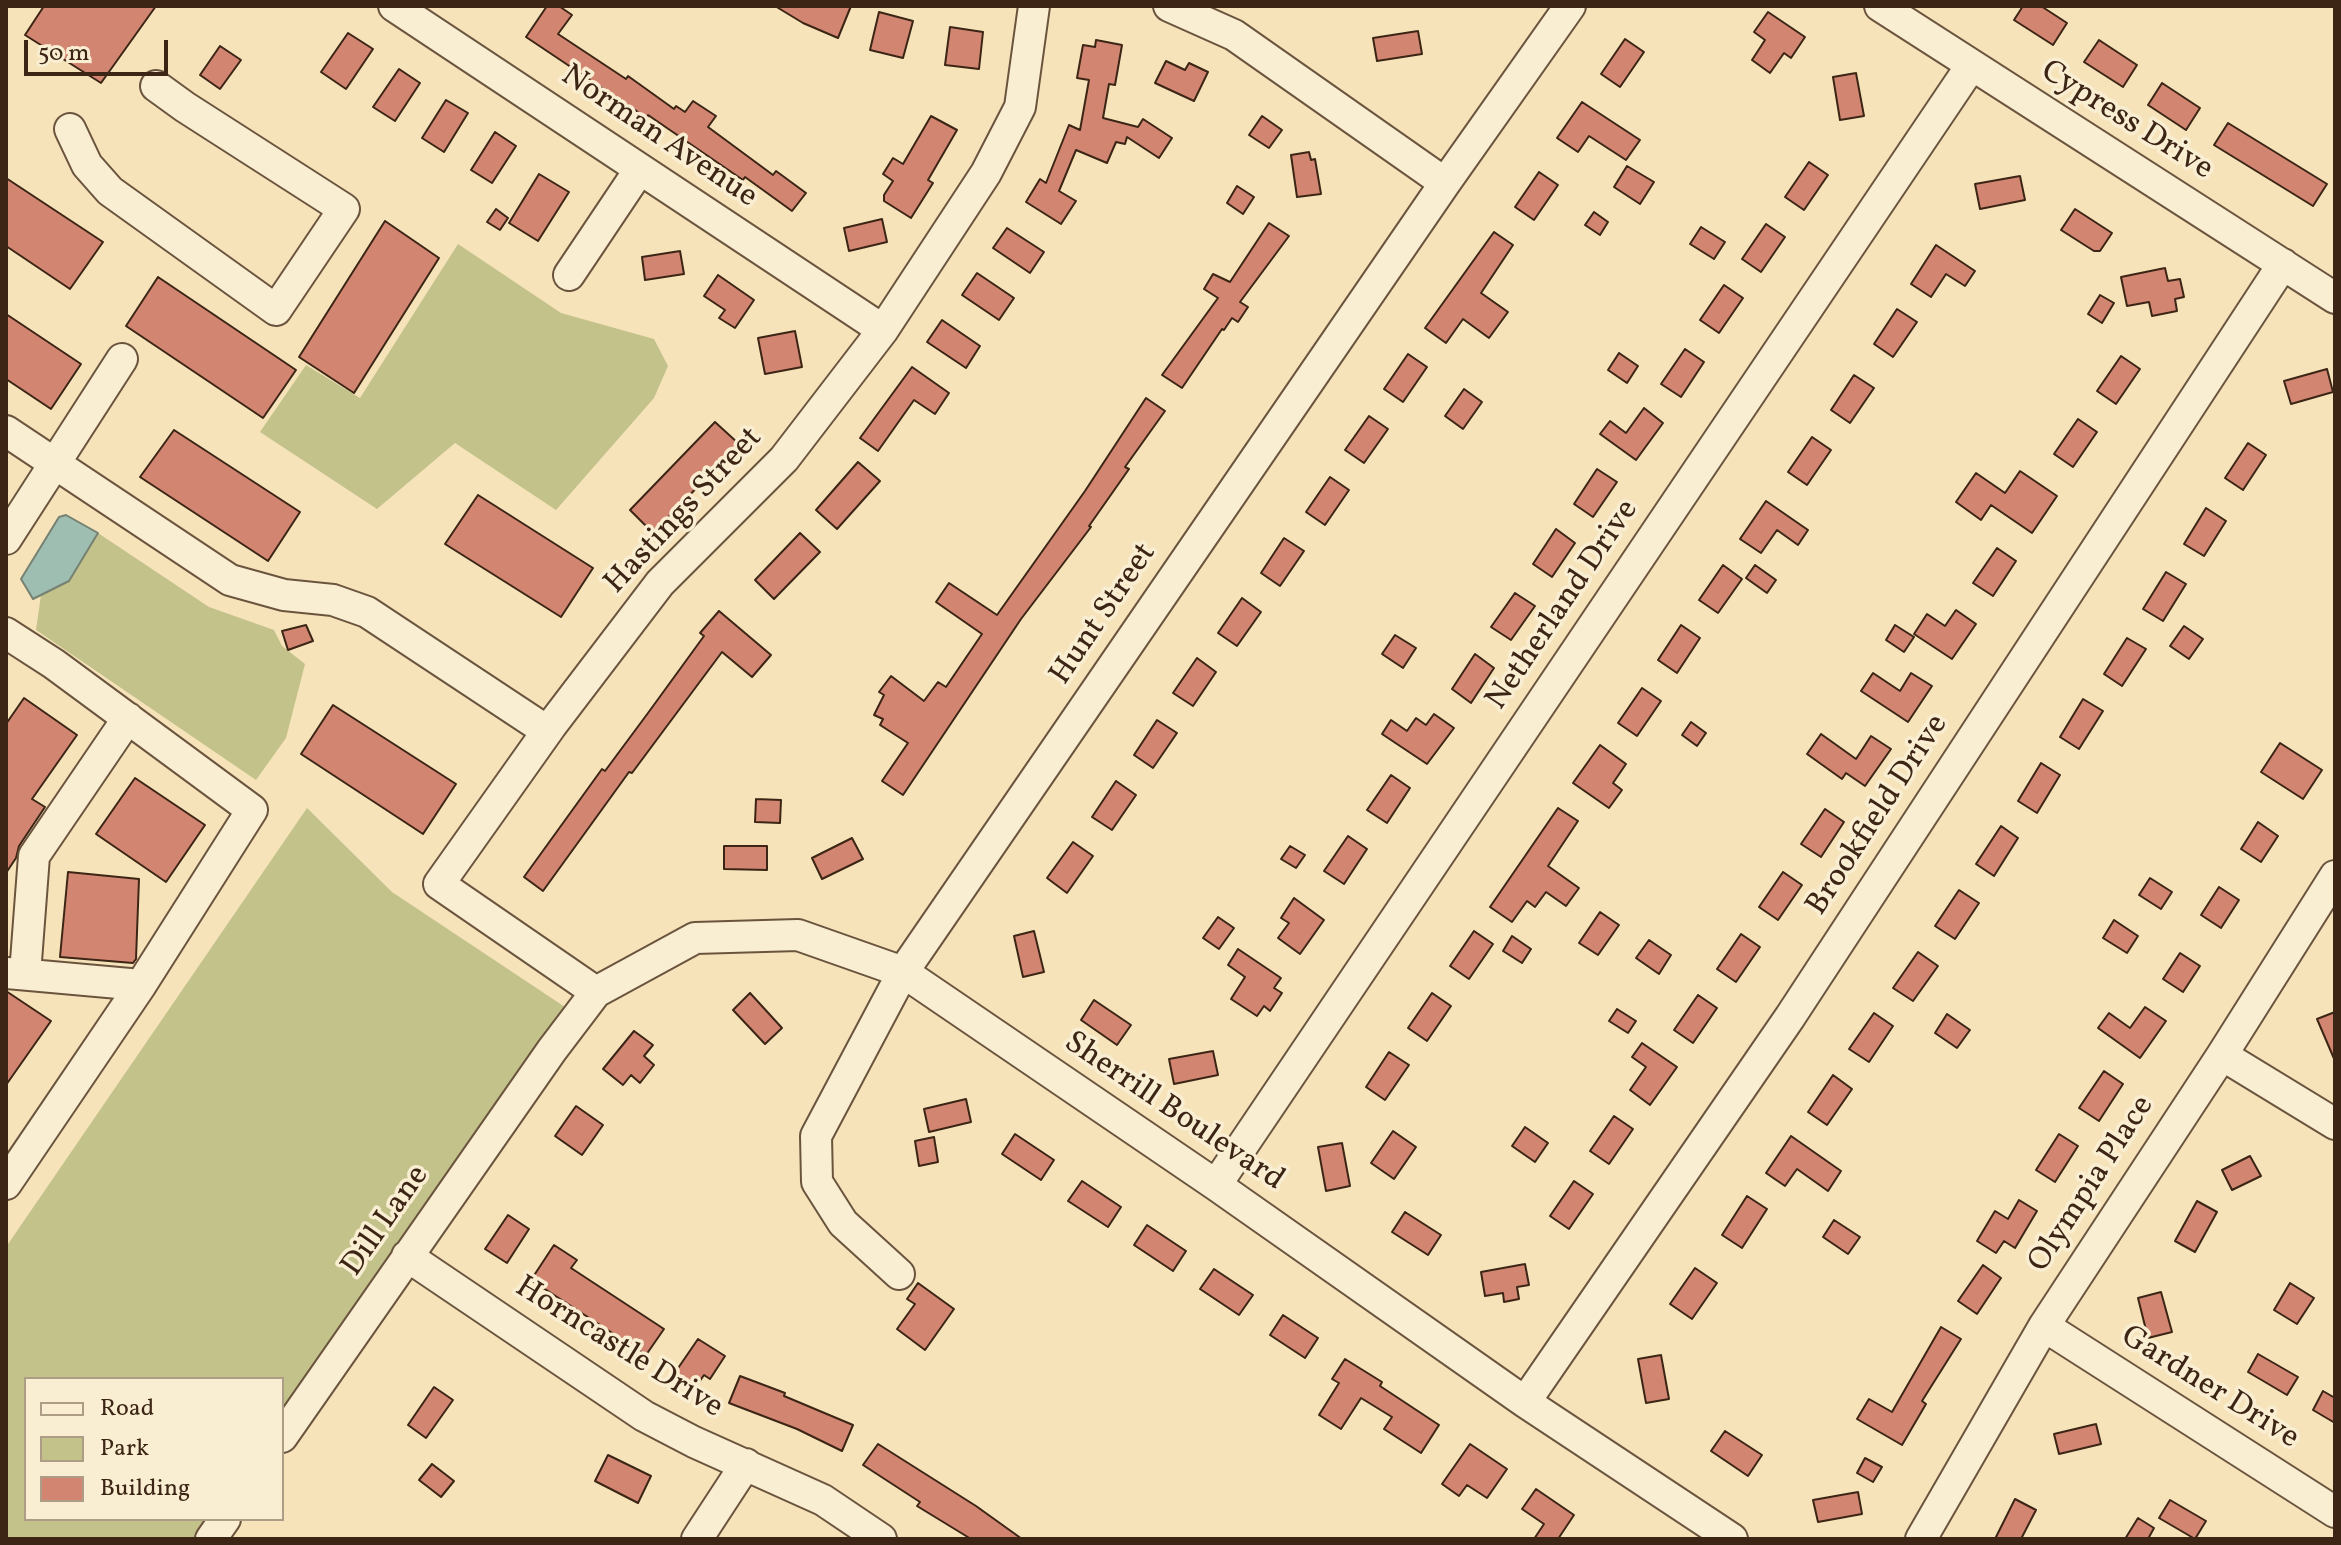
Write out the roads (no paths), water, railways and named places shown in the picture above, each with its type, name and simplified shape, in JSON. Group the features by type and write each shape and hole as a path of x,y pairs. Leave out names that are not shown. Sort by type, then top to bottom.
{"street":[{"name":"Norman Avenue","path":"394,6 883,330"},
{"name":"Hastings Street","path":"596,992 439,884 547,731 660,583 784,459 883,330 986,173 1020,107 1034,6"},
{"path":"1169,6 1234,35 1445,183"},
{"name":"Hunt Street","path":"899,1274 843,1223 817,1182 816,1136 903,972 1570,6"},
{"name":"Cypress Drive","path":"1880,6 2335,298"},
{"name":"Netherland Drive","path":"1216,1185 1971,66"},
{"path":"70,129 87,165 110,191 276,310 344,209 156,86"},
{"path":"569,275 640,169"},
{"name":"Brookfield Drive","path":"1525,1402 1790,1017 2283,264"},
{"path":"6,539 122,359"},
{"path":"6,431 230,580 284,595 333,600 367,612 547,731"},
{"path":"6,1184 141,985 252,810 128,718 11,646"},
{"path":"128,718 34,856 16,973 141,985"},
{"name":"Olympia Place","path":"1921,1539 2044,1326 2335,876"},
{"name":"Sherrill Boulevard","path":"552,1050 596,992 695,938 798,935 903,972 1216,1185 1525,1402 1732,1539"},
{"name":"Dill Lane","path":"284,1434 552,1050"},
{"path":"2222,1055 2335,1124"},
{"name":"Horncastle Drive","path":"407,1256 644,1416 823,1500 881,1539"},
{"name":"Gardner Drive","path":"2044,1326 2335,1512"},
{"path":"697,1539 746,1464"},
{"path":"211,1539 224,1521"}]}
